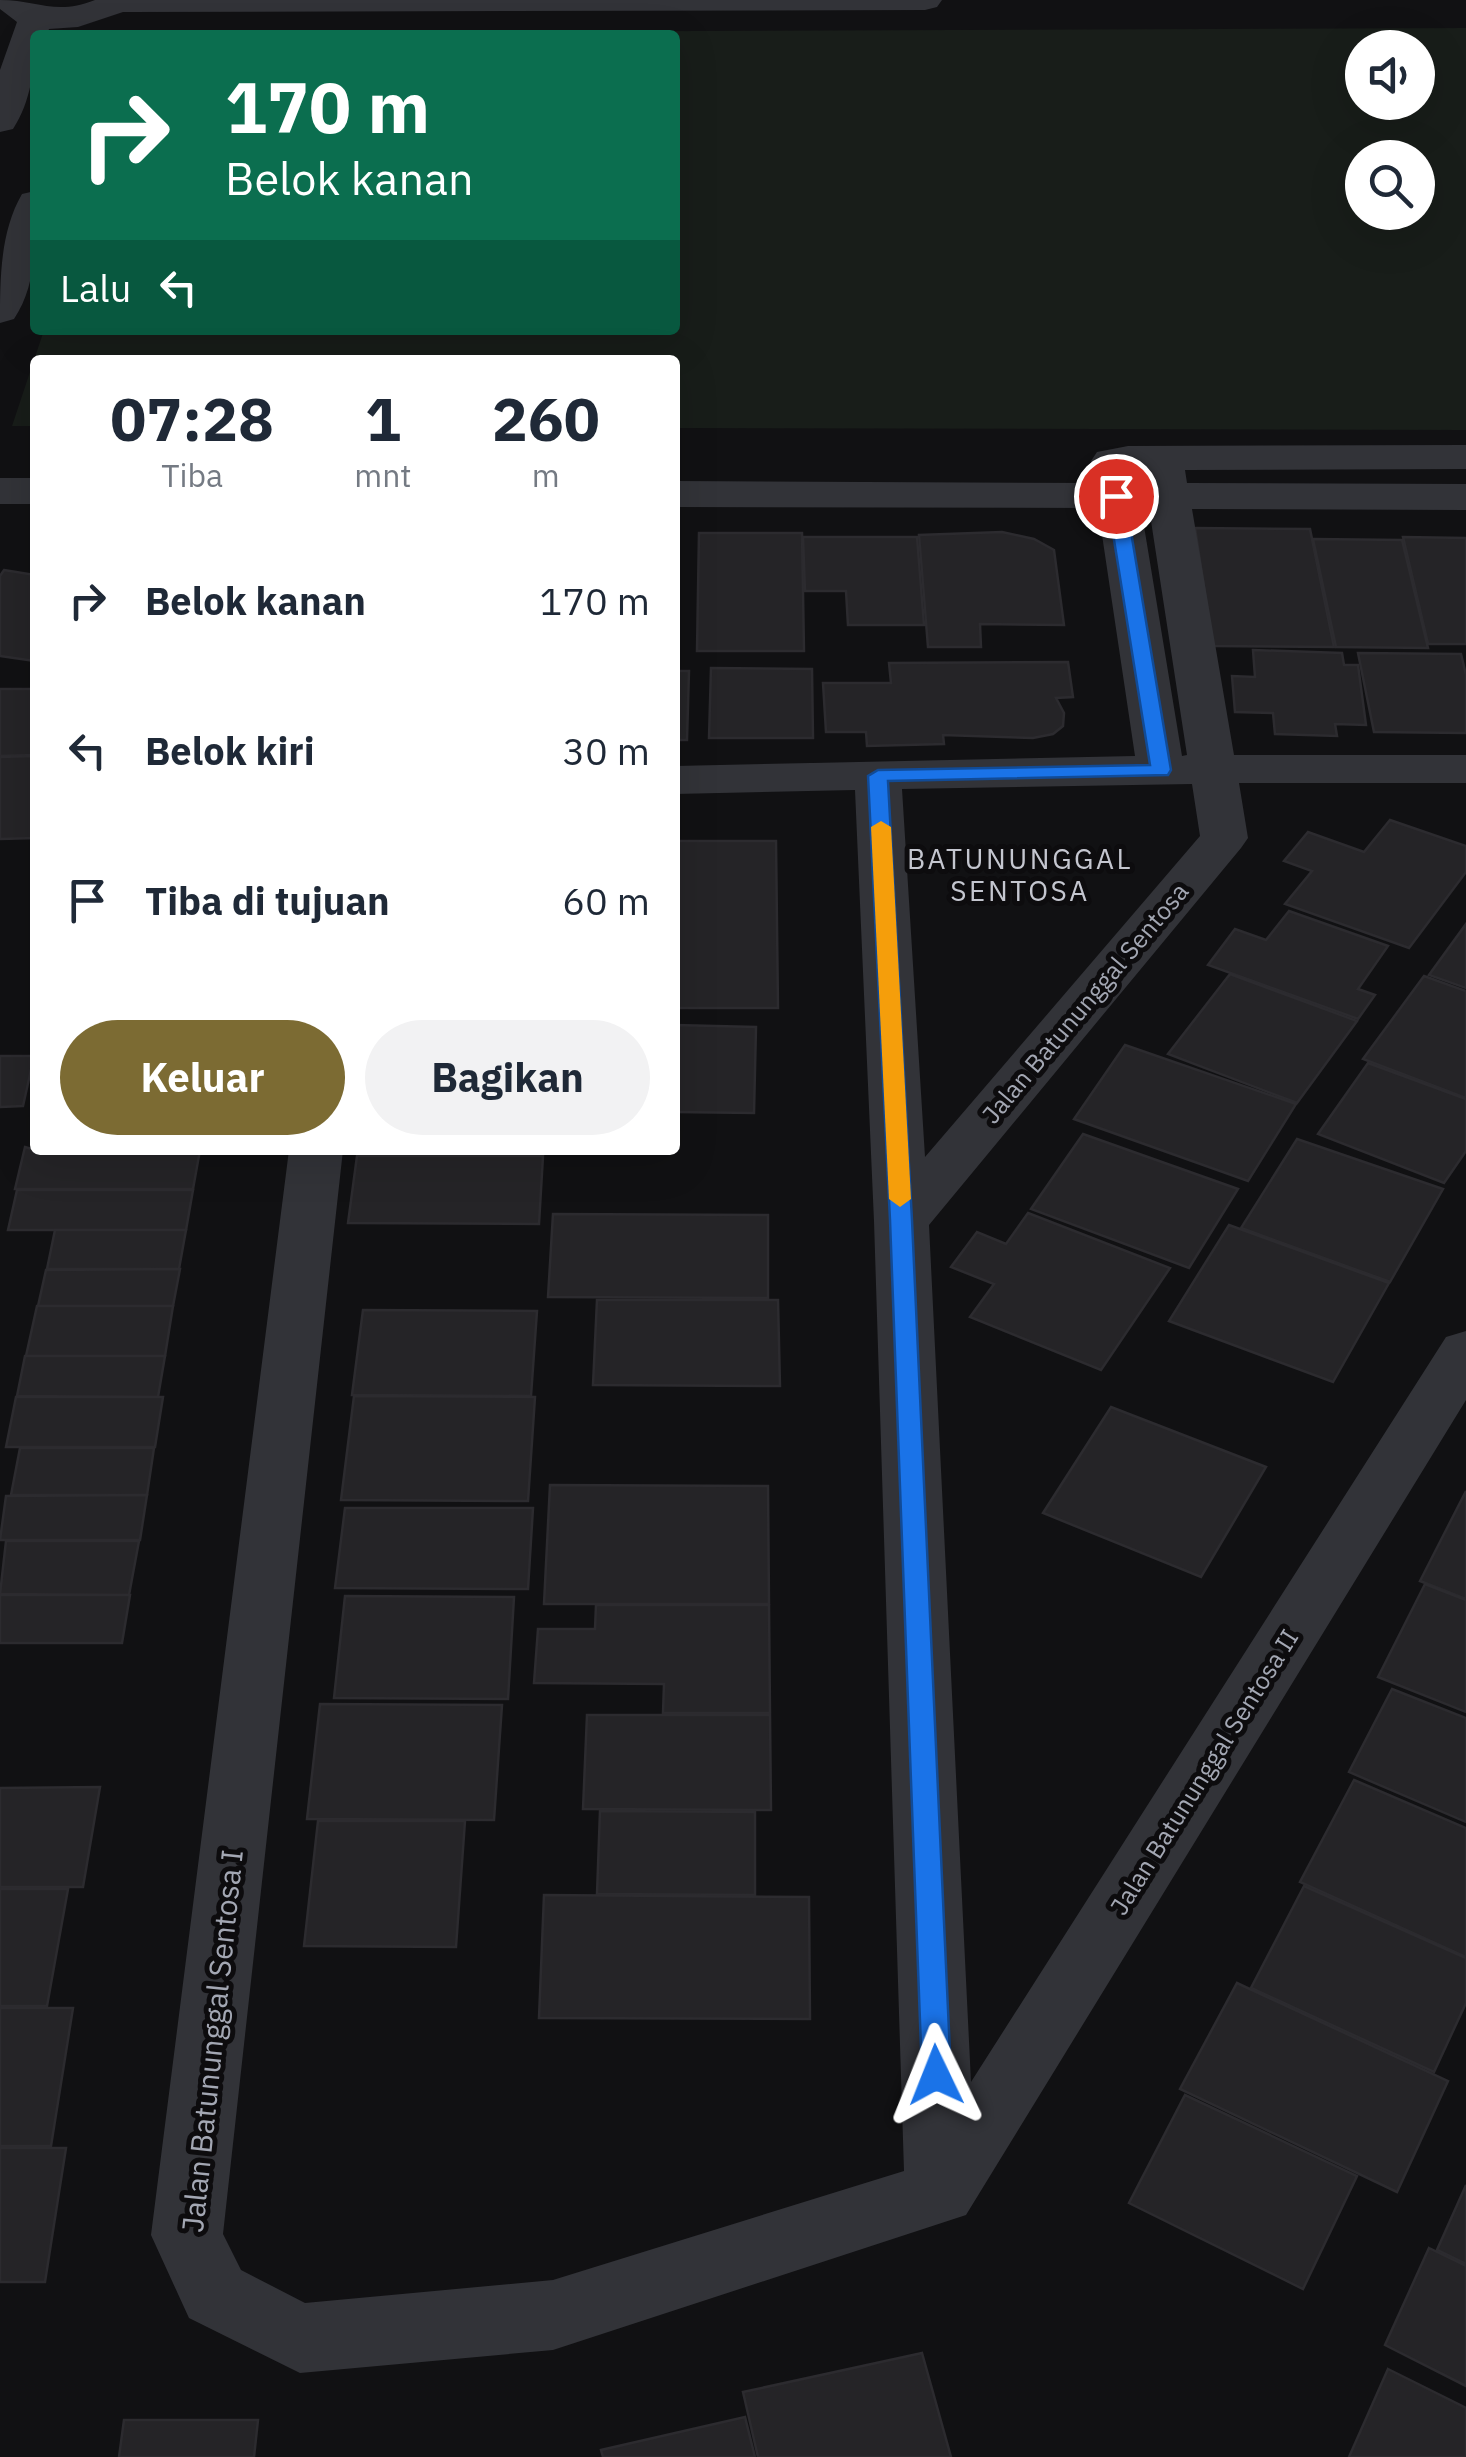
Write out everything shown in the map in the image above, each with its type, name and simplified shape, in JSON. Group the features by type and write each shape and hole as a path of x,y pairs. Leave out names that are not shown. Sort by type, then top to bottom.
{"street":[{"path":"0,121 14,6 66,18 105,12 925,0"},
{"path":"0,311 30,218"},
{"path":"680,494 1164,477 1466,457"},
{"path":"0,458 30,458"},
{"path":"680,458 1114,477"},
{"path":"1114,477 1161,770"},
{"path":"1164,477 1466,497"},
{"name":"Jalan Batununggal Sentosa","path":"901,1220 1224,838 1164,477"},
{"path":"0,491 30,491"},
{"path":"680,780 1214,769 1466,769"},
{"path":"878,776 901,1220 941,2192"},
{"name":"Jalan Batununggal Sentosa I","path":"315,1155 187,2234 214,2294 300,2338 552,2315 941,2192"},
{"name":"Jalan Batununggal Sentosa II","path":"941,2192 1466,1352"}],"shaded area":[{"path":"1466,28 1466,430 680,428 680,355 36,355 42,335 680,335 680,31"},
{"path":"30,372 30,426 12,426"}],"building":[{"path":"1195,528 1310,529 1334,647 1213,646"},
{"path":"1002,532 1034,539 1054,550 1064,625 980,624 981,647 928,647 919,535"},
{"path":"699,533 802,533 804,651 697,651"},
{"path":"803,537 917,537 924,625 848,625 846,591 805,591"},
{"path":"1403,537 1466,538 1466,644 1428,644"},
{"path":"1313,539 1402,540 1428,648 1336,647"},
{"path":"4,570 30,574 30,660 0,656 0,576"},
{"path":"1253,650 1342,653 1344,665 1358,665 1366,725 1335,724 1337,736 1275,734 1273,713 1235,712 1232,676 1255,677"},
{"path":"1358,653 1461,654 1466,675 1466,733 1374,732"},
{"path":"1068,662 1073,697 1056,698 1064,713 1063,726 1053,734 1033,738 943,735 944,744 867,746 866,732 826,732 823,683 891,683 889,663"},
{"path":"711,668 812,669 813,738 709,738"},
{"path":"680,671 689,671 687,740 680,740"},
{"path":"0,689 30,689 30,755 0,756"},
{"path":"30,756 30,838 0,839 0,757"},
{"path":"1390,820 1466,846 1466,872 1409,948 1285,904 1312,871 1284,861 1308,832 1364,852"},
{"path":"680,841 776,841 778,1008 680,1008"},
{"path":"1289,911 1388,946 1358,989 1375,995 1358,1019 1208,965 1235,929 1266,940"},
{"path":"1466,924 1466,988 1429,975"},
{"path":"1230,974 1357,1021 1297,1103 1168,1054"},
{"path":"1424,976 1466,991 1466,1098 1363,1059"},
{"path":"680,1025 756,1027 754,1113 680,1112"},
{"path":"1125,1045 1296,1104 1248,1181 1074,1119"},
{"path":"0,1056 30,1056 23,1106 0,1107"},
{"path":"1368,1063 1466,1099 1466,1151 1444,1183 1318,1134"},
{"path":"1083,1134 1238,1189 1189,1268 1031,1209"},
{"path":"1297,1139 1443,1189 1390,1282 1241,1228"},
{"path":"25,1147 30,1148 30,1155 199,1155 193,1189 15,1189"},
{"path":"357,1156 543,1156 539,1224 348,1223"},
{"path":"17,1190 193,1190 186,1230 8,1230"},
{"path":"1028,1213 1170,1268 1101,1370 970,1317 994,1284 951,1267 977,1232 1006,1244"},
{"path":"553,1214 768,1215 768,1298 548,1297"},
{"path":"1229,1225 1389,1283 1333,1382 1169,1321"},
{"path":"55,1230 186,1230 179,1269 47,1269"},
{"path":"180,1269 173,1306 38,1306 46,1270"},
{"path":"597,1300 778,1300 780,1386 593,1385"},
{"path":"37,1306 173,1306 165,1356 26,1356"},
{"path":"363,1310 537,1311 531,1396 352,1395"},
{"path":"25,1356 165,1356 158,1397 17,1396"},
{"path":"354,1396 535,1397 528,1501 341,1500"},
{"path":"16,1397 163,1397 155,1447 6,1447"},
{"path":"1111,1407 1266,1467 1201,1577 1043,1513"},
{"path":"20,1448 154,1448 147,1495 11,1495"},
{"path":"550,1485 768,1486 769,1604 544,1604"},
{"path":"1466,1491 1466,1599 1420,1581"},
{"path":"147,1495 140,1540 0,1540 6,1496"},
{"path":"345,1508 533,1508 528,1589 335,1588"},
{"path":"6,1541 139,1541 129,1595 0,1594"},
{"path":"1425,1584 1466,1600 1466,1712 1378,1677"},
{"path":"0,1595 130,1595 122,1643 0,1643"},
{"path":"345,1596 514,1597 508,1699 334,1698"},
{"path":"596,1605 769,1605 770,1713 663,1713 664,1684 534,1683 538,1629 595,1629"},
{"path":"1392,1689 1466,1718 1466,1822 1349,1772"},
{"path":"320,1704 502,1705 494,1820 307,1819"},
{"path":"587,1715 770,1715 771,1810 583,1809"},
{"path":"1354,1780 1466,1828 1466,1957 1300,1882"},
{"path":"100,1787 83,1887 0,1887 0,1788"},
{"path":"600,1811 755,1812 755,1895 597,1894"},
{"path":"318,1821 465,1821 456,1947 304,1946"},
{"path":"1304,1886 1466,1958 1466,2003 1434,2072 1251,1988"},
{"path":"0,1889 68,1889 47,2006 0,2006"},
{"path":"544,1895 809,1897 810,2019 539,2018"},
{"path":"1237,1983 1448,2081 1397,2192 1180,2089"},
{"path":"0,2008 73,2008 51,2146 0,2146"},
{"path":"1185,2095 1357,2176 1303,2289 1129,2203"},
{"path":"0,2148 66,2148 45,2282 0,2282"},
{"path":"1466,2185 1466,2264 1437,2250"},
{"path":"1429,2248 1466,2266 1466,2386 1385,2345"},
{"path":"922,2353 951,2457 758,2457 743,2392"},
{"path":"1388,2369 1466,2408 1466,2457 1349,2457"},
{"path":"745,2417 755,2457 603,2457 601,2450"},
{"path":"124,2420 258,2420 254,2457 119,2457"}],"slow traffic":[{"path":"881,827 900,1199"}],"district":[{"name":"BATUNUNGGAL SENTOSA","path":"1020,875"}],"route":[{"path":"936,2075 901,1220 878,776 1161,770 1116,496"}]}
